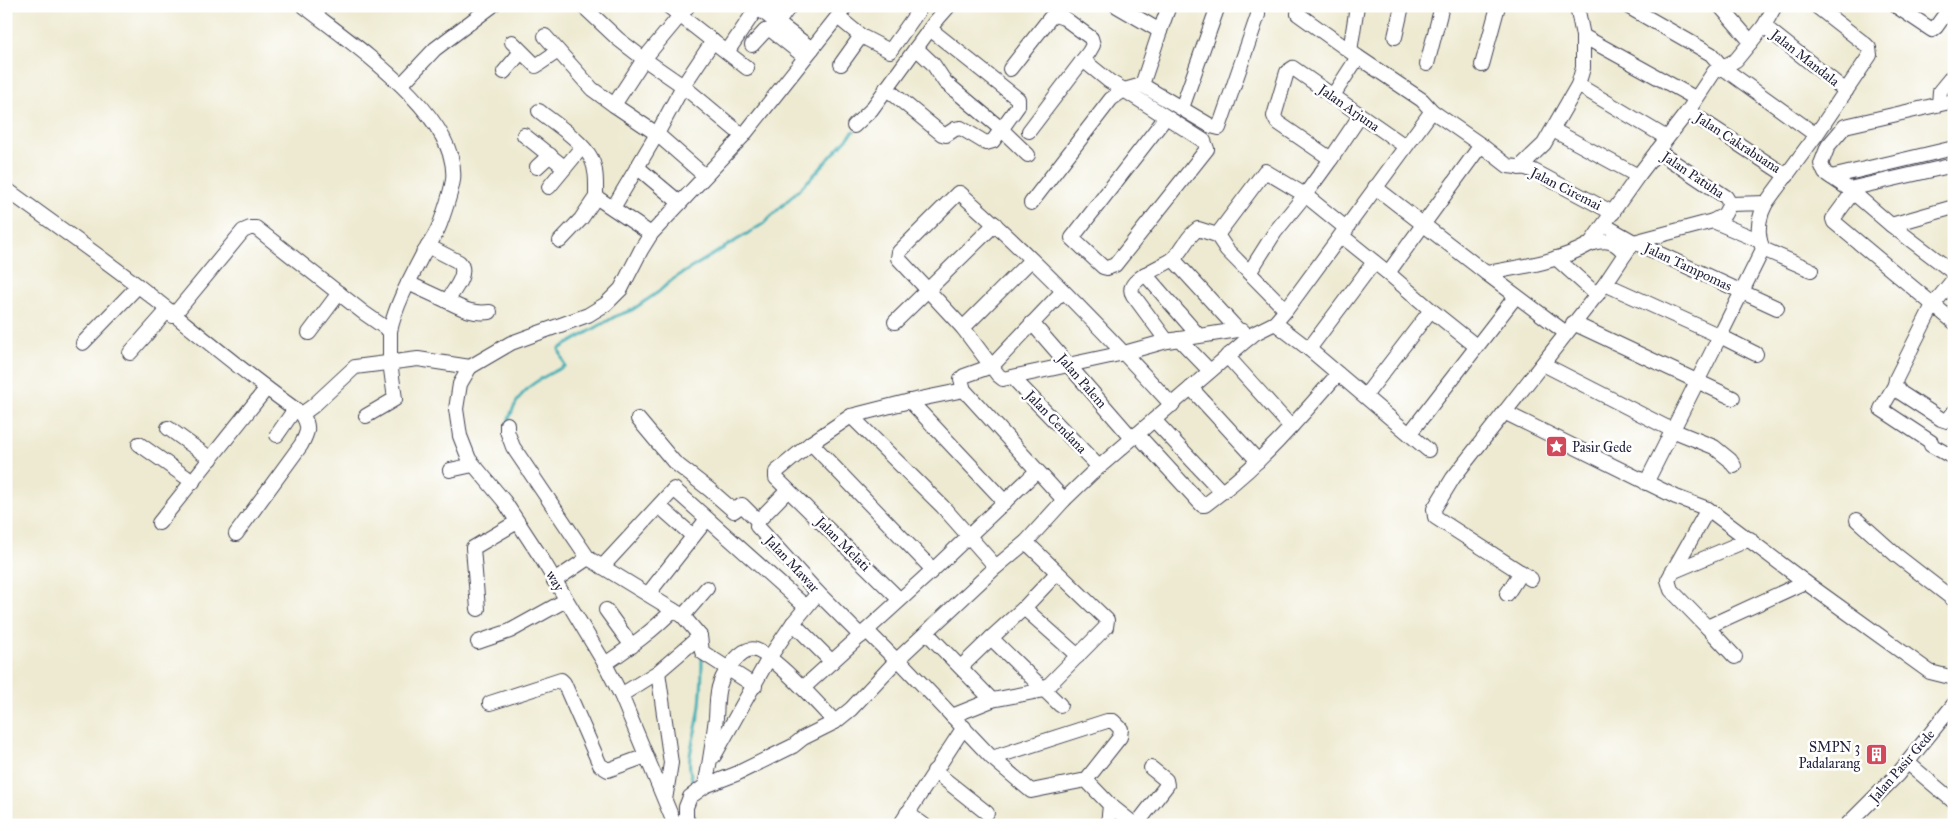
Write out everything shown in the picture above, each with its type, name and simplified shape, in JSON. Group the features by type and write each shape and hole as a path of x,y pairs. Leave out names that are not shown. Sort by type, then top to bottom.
{"street":[{"path":"304,6 402,84 425,112 444,140 451,163 453,180 440,225 394,313 390,331 390,362 395,400 366,416"},
{"path":"402,84 435,49 492,6"},
{"path":"583,6 618,39 683,86 743,136"},
{"path":"668,6 685,11 713,41 747,68"},
{"path":"778,22 790,6"},
{"path":"854,126 871,110 932,25 949,6"},
{"path":"1117,6 1160,31"},
{"path":"1142,85 1169,6"},
{"path":"1182,108 1218,6"},
{"path":"1031,203 1111,100 1124,90 1142,85 1214,128 1219,128 1258,15 1258,6"},
{"name":"Jalan Ciremai","path":"1299,6 1298,14 1422,100 1432,111 1508,166 1534,171 1613,213"},
{"path":"1332,97 1354,54 1357,6"},
{"path":"1395,37 1402,6"},
{"path":"1428,64 1442,6"},
{"path":"1482,65 1498,6"},
{"path":"1577,6 1582,21"},
{"path":"1519,168 1544,144 1578,85 1582,68 1582,21 1584,6"},
{"path":"1627,6 1711,54 1722,68 1816,135"},
{"path":"1720,6 1751,42"},
{"path":"1590,244 1638,176 1688,111 1714,72 1736,60 1764,26 1776,6"},
{"path":"1646,483 1742,292 1762,245 1758,227 1761,212 1870,55 1869,48 1816,6"},
{"path":"1899,7 1932,30 1951,6"},
{"path":"727,52 756,7 778,22 809,53"},
{"path":"277,435 299,411 313,406 356,368 418,359 470,367 511,343 588,315 606,304 621,289 651,234 743,136 842,12 861,36 890,52 917,8 932,25 1018,99 1018,106 993,141 986,144 961,128 943,135 886,88"},
{"path":"614,105 644,59 685,11"},
{"path":"1010,69 1050,18 1055,15 1064,18 1091,38 1092,45 1083,60 1029,131"},
{"name":"Jalan Mandala","path":"1764,26 1846,91"},
{"path":"752,45 765,31 771,30 809,53"},
{"path":"545,36 592,89 657,134 705,176"},
{"path":"840,64 861,36"},
{"path":"1583,36 1695,98"},
{"path":"613,208 683,86 713,41"},
{"path":"504,72 516,47 536,66 558,51"},
{"path":"916,48 933,64 943,80 1001,129 1028,155"},
{"path":"1083,60 1116,86 1124,90 1204,141 1206,149 1115,265 1103,267 1072,238 1166,117"},
{"name":"Jalan Arjuna","path":"1330,159 1275,120 1274,116 1287,72 1293,68 1332,97 1405,146"},
{"path":"1939,104 1940,91 1954,74"},
{"path":"1578,85 1667,138"},
{"path":"1954,101 1845,126 1828,146 1822,158 1822,169 1831,177 1851,190 1891,225 1954,273"},
{"path":"540,111 582,147 591,158 594,166 596,197 581,219 560,241"},
{"path":"689,825 686,818 686,808 690,797 705,786 736,774 836,722 851,709 897,660 996,567 1026,542 1064,500 1100,467 1227,356 1255,334 1274,323 1286,310 1432,111"},
{"name":"Jalan Cakrabuana","path":"1688,111 1787,176"},
{"path":"1249,273 1280,225 1305,195 1360,116"},
{"path":"1553,130 1638,176"},
{"path":"524,135 564,167"},
{"path":"1388,273 1481,145"},
{"path":"549,187 582,147"},
{"path":"1831,177 1954,148"},
{"name":"Jalan Patuha","path":"1658,151 1722,193 1730,204 1724,215 1713,220"},
{"path":"537,167 550,155"},
{"path":"1954,165 1851,190 1833,219 1834,222 1954,322"},
{"path":"1217,235 1264,172 1262,166 1305,195 1374,262 1476,346"},
{"path":"636,168 680,203"},
{"path":"1375,187 1516,296 1569,328 1733,398"},
{"path":"6,189 138,286 266,389 299,411 308,422 308,432 301,444 236,534"},
{"path":"992,366 964,328 898,258 898,254 958,192 996,224 1124,353 1172,405"},
{"path":"596,197 651,234"},
{"path":"1730,204 1766,204"},
{"path":"1891,225 1948,209 1954,219"},
{"path":"1507,594 1526,576 1434,514 1434,509 1452,478 1601,289 1634,242 1713,220 1811,270"},
{"path":"895,322 996,224"},
{"name":"Jalan Tampomas","path":"1604,225 1634,242 1777,308"},
{"path":"130,353 171,313 243,231 250,228 256,228 390,331"},
{"path":"1210,371 1173,340 1131,292 1132,285 1146,274 1173,259 1196,229 1217,235 1227,250 1286,310"},
{"path":"1486,273 1522,267 1556,258 1590,244 1609,241 1616,244 1625,254"},
{"path":"428,246 460,262 463,266 464,272 447,301"},
{"path":"1556,258 1601,289 1720,336 1756,354"},
{"path":"1173,259 1238,330"},
{"path":"964,328 1031,260"},
{"path":"1309,349 1374,262"},
{"path":"1146,274 1198,335"},
{"path":"1954,279 1934,305 1881,409 1930,442 1931,445 1954,458"},
{"path":"408,283 469,312 478,314 490,312"},
{"path":"83,343 138,286"},
{"path":"1063,291 992,366 964,376 961,382 964,390 1064,500"},
{"path":"309,333 339,293"},
{"path":"1410,434 1516,296"},
{"path":"1365,396 1431,310"},
{"name":"Jalan Palem","path":"1032,323 1135,436 1202,505 1205,505 1222,492"},
{"path":"1274,323 1309,349 1428,450"},
{"path":"1013,378 1198,335 1238,330 1255,334"},
{"path":"1227,356 1291,427"},
{"path":"1543,364 1672,430 1714,447 1730,460 1734,466"},
{"name":"Jalan Cendana","path":"992,366 1001,378 1013,378 1100,467"},
{"name":"way","path":"470,367 460,384 456,409 460,436 469,459 504,501 542,559 605,664 621,695 675,825"},
{"path":"1154,420 1222,492 1258,461 1338,374"},
{"path":"1894,385 1900,393 1941,419 1947,421 1954,412"},
{"path":"1191,388 1258,461"},
{"path":"158,523 193,482 266,389"},
{"path":"934,570 811,443 852,416 964,390"},
{"path":"910,401 1005,502"},
{"path":"1504,412 1646,483 1708,509 1930,672 1954,678"},
{"path":"852,416 943,507 996,567"},
{"path":"638,419 679,466 734,511 742,505 758,522"},
{"path":"507,424 507,431 513,447 588,558 678,613 700,636 702,652 754,686"},
{"path":"168,428 211,459"},
{"name":"Jalan Melati","path":"811,443 776,472 776,478 899,599"},
{"path":"139,444 193,482"},
{"path":"450,470 473,465"},
{"path":"803,688 899,599 934,570 1037,471"},
{"path":"602,567 674,489 806,608"},
{"name":"Jalan Mawar","path":"788,490 758,522 758,527 818,593 897,660 992,758 1031,791 1086,780"},
{"path":"659,506 693,536"},
{"path":"1708,509 1668,580 1671,590 1735,657"},
{"path":"648,594 706,519"},
{"path":"1857,520 1896,555 1954,600"},
{"path":"478,609 473,548 517,522"},
{"path":"1672,572 1750,539"},
{"path":"952,716 992,700 1044,690 1106,627 1107,620 1026,542"},
{"path":"554,581 588,558"},
{"path":"961,667 1024,608 1057,573"},
{"path":"1707,627 1805,582"},
{"path":"605,664 632,646 659,624 678,613 707,588"},
{"path":"711,762 769,658 793,623 818,593"},
{"path":"478,642 510,631 566,600"},
{"path":"1024,608 1078,656"},
{"path":"606,610 632,646"},
{"path":"793,623 832,662"},
{"path":"927,633 992,700"},
{"path":"621,695 658,672 700,636"},
{"path":"991,638 1060,705"},
{"path":"705,786 711,762 719,685 728,668 749,649 755,649 769,658 803,688 836,722"},
{"path":"658,672 671,763 665,801"},
{"path":"490,703 561,680 600,765 608,770 646,756"},
{"name":"Jalan Pasir Gede","path":"1847,825 1908,763 1954,704"},
{"path":"992,758 1087,726 1113,721 1120,728 1121,735 1086,780 1110,805 1136,825 1168,785 1166,780 1151,768"},
{"path":"924,825 904,819 964,727"},
{"path":"1908,763 1954,802"},
{"path":"934,771 987,813"},
{"path":"1108,825 1110,805"}],"waterway":[{"path":"508,422 517,401 529,387 565,366 559,349 616,316 632,310 657,293 673,279 763,224 812,177 854,131"},
{"path":"695,786 690,769 690,752 700,703 702,656"},
{"path":"692,811 697,825"}],"place":[{"name":"Pasir Gede","path":"1556,447"},
{"name":"SMPN 3 Padalarang","path":"1876,755"}]}
